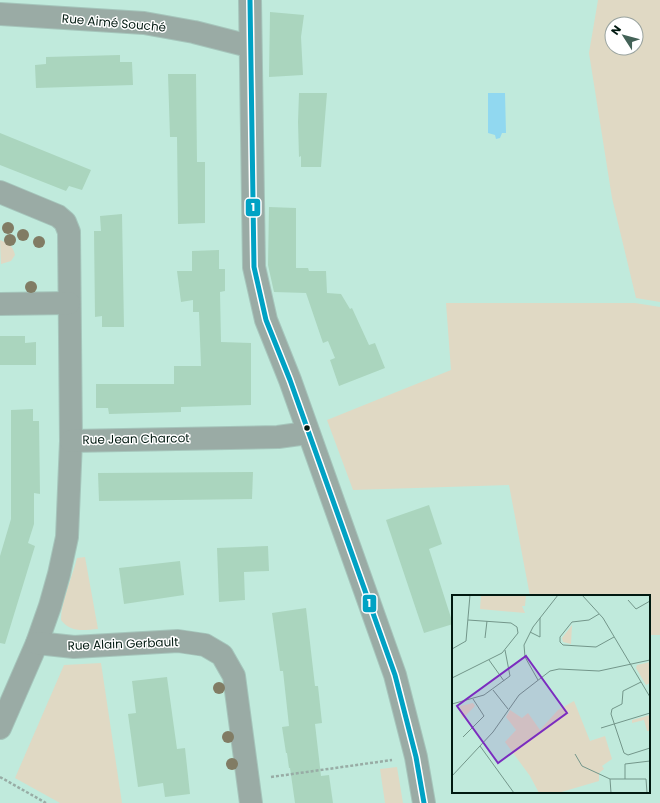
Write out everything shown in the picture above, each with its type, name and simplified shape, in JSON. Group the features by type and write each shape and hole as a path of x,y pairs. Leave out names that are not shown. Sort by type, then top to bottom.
{"street":[{"path":"250,0 249,46 254,267 266,320 290,380 395,676 416,757 424,803"},
{"name":"Rue Aimé Souché","path":"0,14 144,23 194,32 249,46"},
{"path":"0,192 58,216 65,222 69,232 71,440"},
{"path":"0,304 69,303"},
{"name":"Rue Jean Charcot","path":"0,728 37,643 56,587 66,537 71,440 278,437 308,433"},
{"name":"Rue Alain Gerbault","path":"37,643 74,647 178,641 204,645 222,655 234,676 251,803"}],"path":[{"path":"248,781 393,760"},
{"path":"0,777 46,803"}],"shaded area":[{"path":"598,0 660,0 660,302 636,298 612,198 589,53"},
{"path":"0,240 10,245 15,255 11,261 1,264"},
{"path":"446,303 635,303 660,307 660,635 650,635 650,595 530,595 509,485 353,490 327,420 451,370"},
{"path":"85,557 98,629 78,630 69,627 61,620 61,613 77,558"},
{"path":"101,663 122,803 60,803 15,778 64,665"},
{"path":"397,767 403,803 385,803 380,769"}],"water":[{"path":"488,93 505,93 506,133 502,133 500,138 496,139 495,135 488,133"}],"building":[{"path":"270,12 304,15 301,37 303,75 269,77"},
{"path":"120,55 120,62 132,62 133,85 36,88 35,65 46,64 46,57"},
{"path":"168,74 196,74 197,162 205,162 205,223 178,224 177,137 170,137"},
{"path":"299,93 327,93 321,167 301,167 301,156 299,157 298,122"},
{"path":"0,133 91,170 82,190 69,186 66,191 0,165"},
{"path":"269,207 296,208 296,268 308,268 309,271 326,271 327,293 341,294 350,309 352,308 369,345 375,343 385,368 339,386 330,360 335,358 328,341 323,343 306,293 274,292 268,265"},
{"path":"122,214 124,327 102,327 102,316 95,317 94,231 101,231 100,216"},
{"path":"219,250 219,269 225,269 225,291 220,292 221,342 251,343 251,405 181,407 181,412 109,414 108,408 96,408 96,384 174,384 174,366 201,366 199,312 193,312 193,300 181,302 177,271 192,271 192,251"},
{"path":"0,336 25,336 25,343 36,342 36,365 0,365"},
{"path":"33,409 33,421 39,421 40,494 34,493 34,524 28,543 35,546 5,644 0,643 0,556 11,519 11,410"},
{"path":"253,472 252,499 99,501 98,473"},
{"path":"429,505 442,544 429,549 452,624 424,633 386,520"},
{"path":"268,546 269,571 244,572 245,600 219,602 217,548"},
{"path":"180,561 184,595 124,604 119,568"},
{"path":"306,608 315,686 318,686 322,723 315,724 321,776 329,775 333,803 295,803 282,727 289,726 283,671 280,671 272,613"},
{"path":"167,677 177,749 185,748 190,794 165,797 163,783 138,787 128,714 136,713 132,681"}],"transit line":[{"name":"1","path":"250,0 254,267 266,320 290,380 395,675 416,757 424,803"}]}
